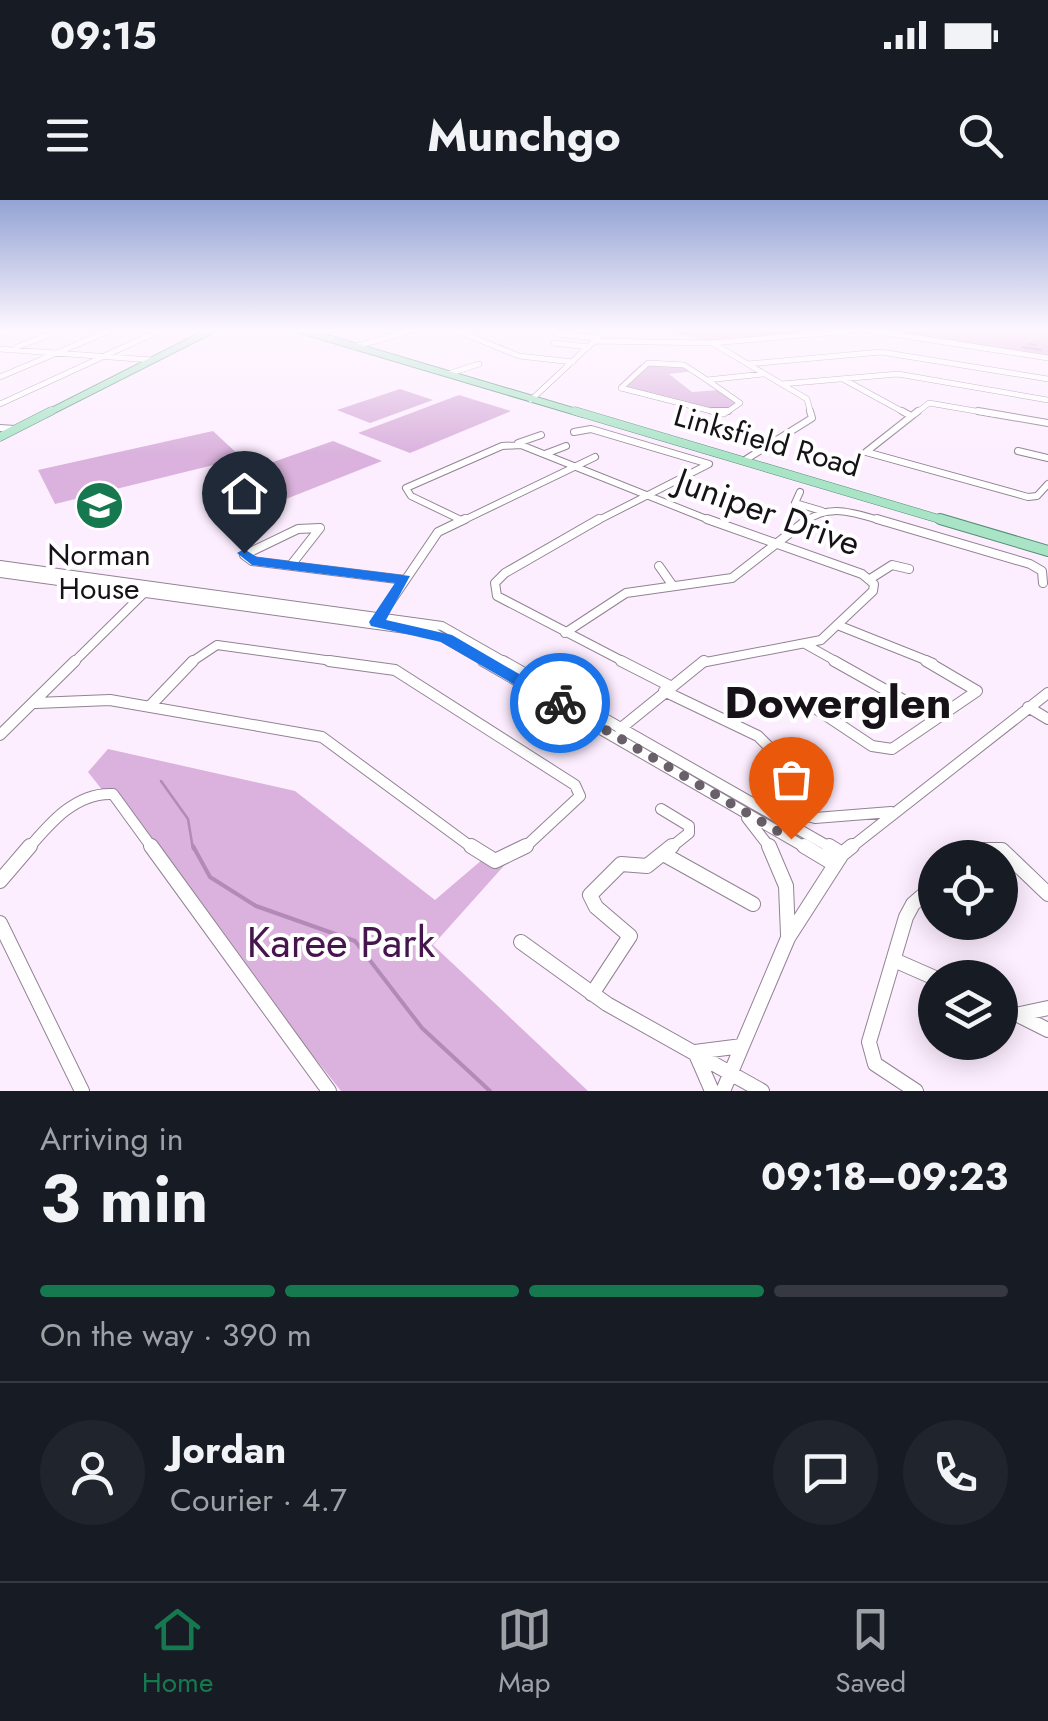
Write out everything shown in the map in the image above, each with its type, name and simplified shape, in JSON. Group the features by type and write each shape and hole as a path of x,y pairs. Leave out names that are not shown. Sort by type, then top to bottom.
{"main road":[{"path":"0,437 129,372"},
{"name":"Linksfield Road","path":"440,372 1048,551"}],"street":[{"path":"0,404 72,372"},
{"path":"448,374 455,372"},
{"path":"531,400 562,372"},
{"path":"639,372 621,388 711,414 728,413 740,405 694,372"},
{"path":"745,460 814,414 809,401 760,372"},
{"path":"1004,372 1048,379"},
{"path":"707,380 764,374"},
{"path":"782,384 898,374 1048,400"},
{"path":"841,378 910,416"},
{"path":"1048,423 940,403 926,404 866,453 1028,497 1037,496 1048,484"},
{"path":"0,428 15,429"},
{"path":"574,432 591,429 709,464 641,496 497,579 500,599 765,739 779,757 810,769"},
{"path":"461,520 411,496 406,488 502,446 541,435"},
{"name":"Juniper Drive","path":"516,444 641,496 870,579 873,591 824,638 706,659 619,731"},
{"path":"545,454 566,446"},
{"path":"1018,451 1048,458"},
{"path":"379,618 432,538 461,520 595,457"},
{"path":"800,492 796,503 822,511 848,512 1030,564 1042,571 1043,583"},
{"path":"565,633 626,593 732,578 822,511"},
{"path":"290,565 320,528 298,529 244,553 248,560 405,580"},
{"path":"0,565 148,589 379,618 446,638 619,731 838,859"},
{"path":"870,579 892,565 908,569"},
{"path":"659,566 673,586"},
{"path":"0,574 379,618"},
{"path":"0,735 148,589"},
{"path":"128,590 135,603"},
{"path":"135,603 166,595"},
{"path":"814,708 861,740 886,749 976,694 975,686 840,626"},
{"path":"805,644 916,707 944,714"},
{"path":"36,703 103,700 322,737 483,856 510,858 580,796 578,790 395,670 217,645 198,655 150,706"},
{"path":"722,1091 788,938 838,859 892,812 1048,693"},
{"path":"916,707 927,724"},
{"path":"1028,708 1048,718"},
{"path":"0,881 70,806 94,792 112,794 329,1091"},
{"path":"738,801 815,818 892,812"},
{"path":"738,801 781,866 789,897 788,938"},
{"path":"592,994 630,936 593,904 590,896 621,864 647,866 665,855 690,828 662,809"},
{"path":"665,855 753,904"},
{"path":"1018,865 1048,894"},
{"path":"916,1091 874,1064 869,1042 913,904 918,900"},
{"path":"0,923 82,1091"},
{"path":"521,942 592,994 762,1091"},
{"path":"894,960 918,971"},
{"path":"1020,1014 1048,1008"},
{"path":"1020,1014 1048,1030"},
{"path":"695,1052 742,1046"},
{"path":"695,1052 712,1091"}],"green space":[{"path":"633,372 689,372 669,374 692,392 719,390 738,403 723,413 619,385"},
{"path":"400,389 433,400 370,423 337,410"},
{"path":"459,395 511,411 410,453 358,433"},
{"path":"213,431 242,458 55,504 38,470"},
{"path":"333,441 382,461 286,499 239,474"},
{"name":"Karee Park","path":"108,749 295,791 435,900 483,859 510,859 433,945 588,1091 341,1091 88,772"}],"waterway":[{"path":"161,781 188,819 193,849"},
{"path":"193,846 210,877 256,906 355,941 422,1028 490,1091"}],"way so far":[{"path":"560,703 791,839"}],"place":[{"name":"Norman House","path":"99,506"}],"district":[{"name":"Dowerglen","path":"838,702"}],"route":[{"path":"244,553 252,561 405,580 376,622 446,638 560,703"}]}
